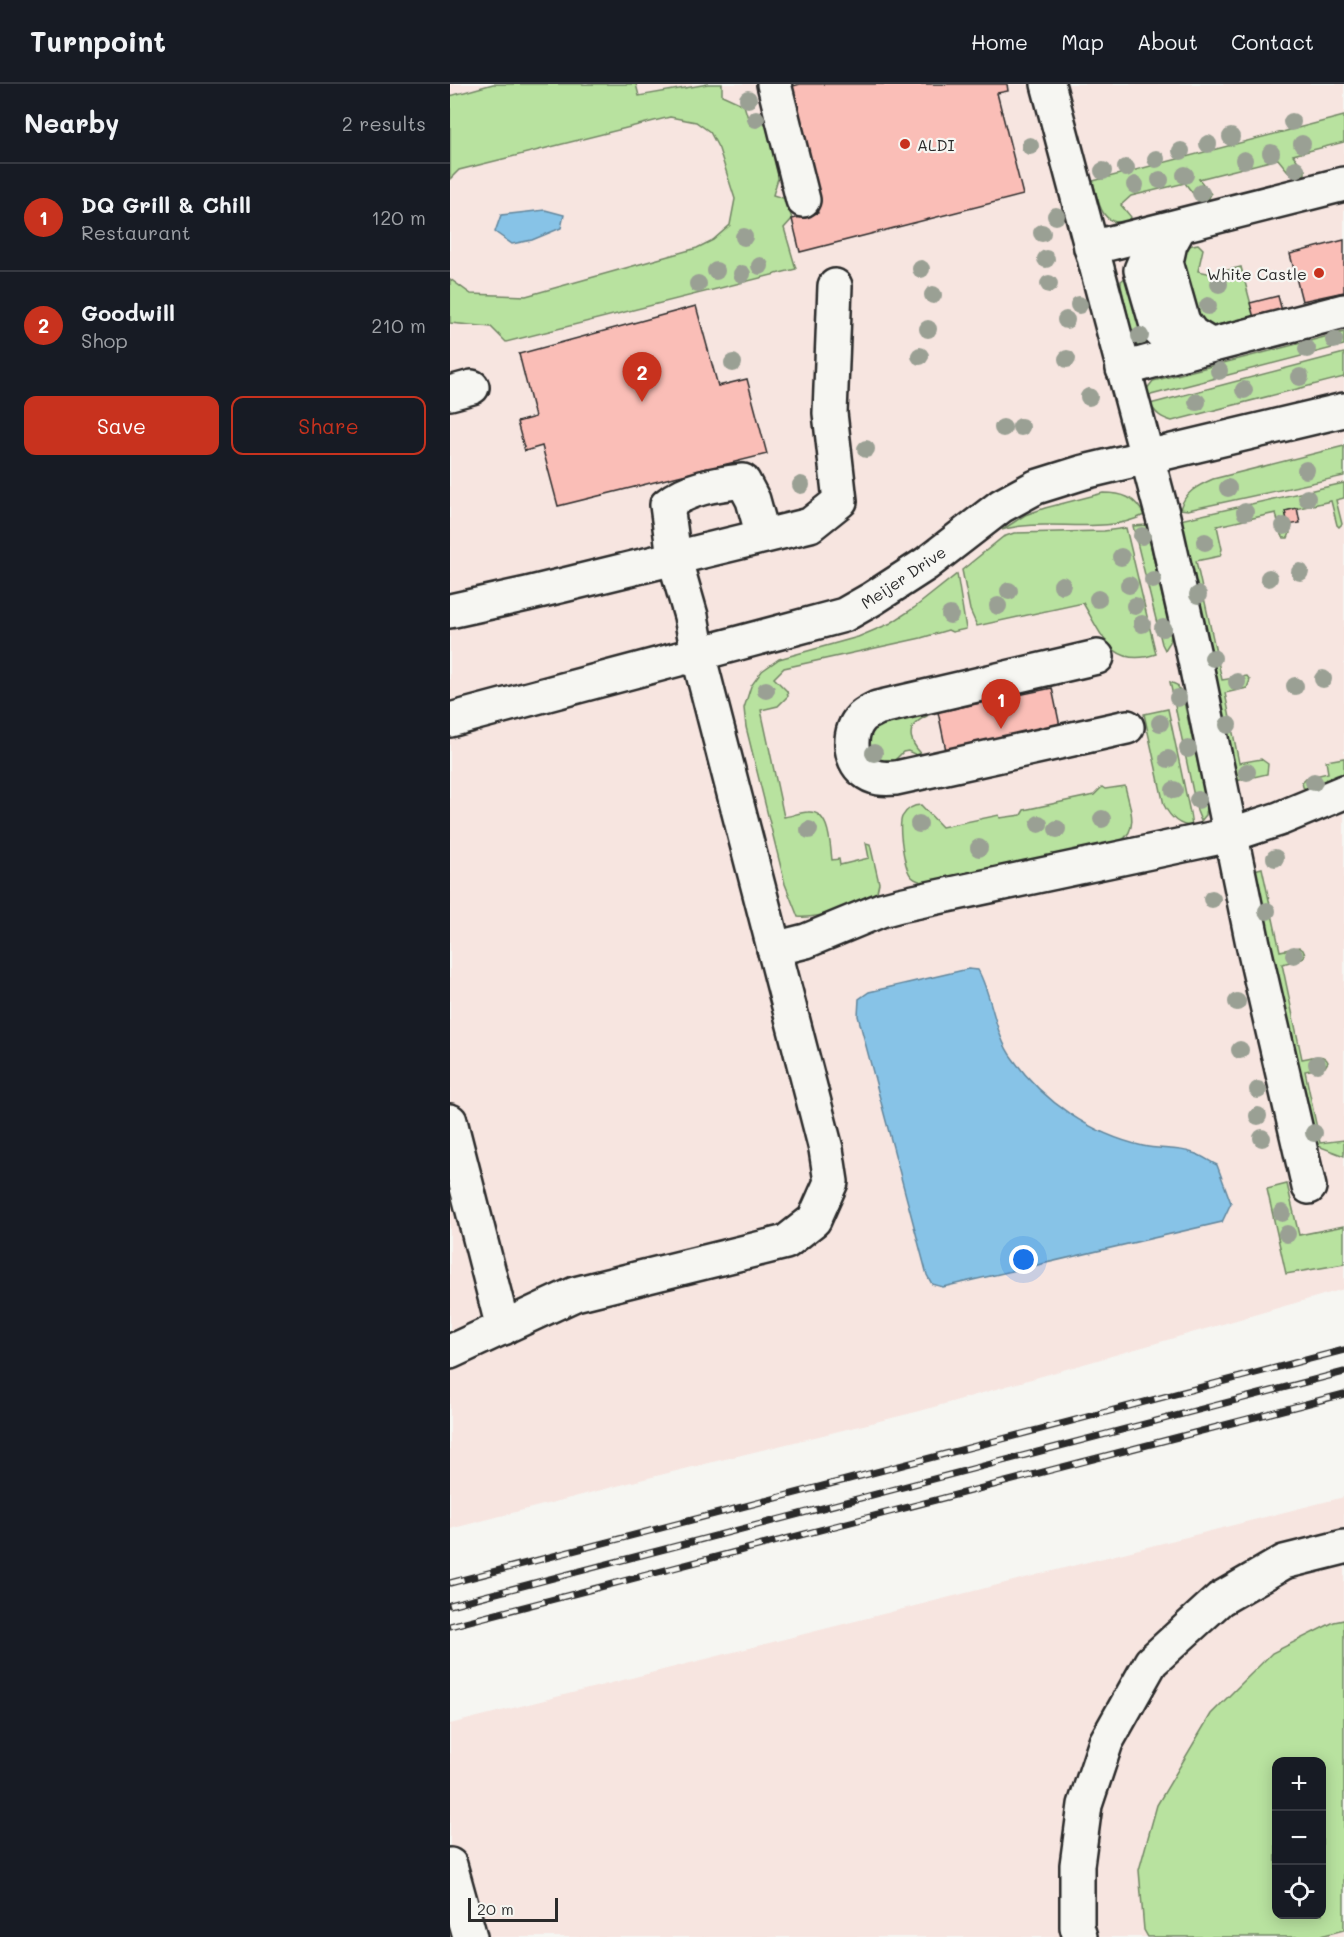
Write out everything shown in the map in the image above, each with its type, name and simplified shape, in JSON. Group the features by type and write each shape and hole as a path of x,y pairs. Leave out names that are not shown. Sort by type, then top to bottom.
{"street":[{"path":"774,84 803,201"},
{"path":"1048,84 1163,517 1195,660 1230,835 1309,1186"},
{"path":"1091,248 1344,184"},
{"path":"1168,229 1142,270 1158,329 1170,341 1198,349"},
{"path":"450,611 810,525 840,501 830,413 835,286"},
{"path":"1123,369 1344,311"},
{"name":"Meijer Drive","path":"450,720 844,615 926,564 1001,506 1036,487 1084,472 1147,459 1344,410"},
{"path":"450,1352 575,1294 786,1242 814,1220 831,1182 826,1149 674,557 667,505 680,494 743,481 753,500 763,536"},
{"path":"1098,657 877,708 861,718 852,735 852,752 862,771 879,779 896,778 1127,728"},
{"path":"774,949 806,941 881,910 1230,835 1279,819 1344,792"},
{"path":"450,1121 503,1328"},
{"path":"1080,1937 1077,1927 1077,1865 1085,1806 1106,1742 1151,1662 1220,1599 1284,1562 1344,1547"},
{"path":"450,1865 470,1937"}],"shaded area":[{"path":"450,84 1344,84 1344,1289 920,1411 450,1529"},
{"path":"1344,1497 1344,1937 450,1937 450,1724"}],"green space":[{"path":"493,84 636,84 639,96 708,84 722,84 722,95 744,105 750,125 765,122 779,175 773,195 786,199 792,219 784,228 796,269 506,342 491,327 450,323 450,279 471,294 526,296 697,248 713,240 730,225 735,199 719,149 710,132 696,122 670,117 459,170 450,179 450,96"},
{"path":"1344,116 1344,142 1293,155 1305,170 1305,174 1301,176 1291,175 1278,159 1199,179 1211,194 1208,200 1197,199 1185,183 1131,196 1121,205 1131,217 1129,221 1112,221 1099,205 1093,181"},
{"path":"1198,244 1203,249 1198,271 1212,274 1241,267 1254,316 1213,326 1202,322 1177,258 1186,248"},
{"path":"1126,277 1151,344 1146,348 1139,347 1134,342 1121,286 1121,281"},
{"path":"1344,332 1344,345 1147,396 1146,390 1153,381"},
{"path":"1344,353 1344,377 1172,421 1159,415 1150,404"},
{"path":"1344,446 1344,476 1188,510 1180,509 1192,490 1213,479"},
{"path":"1344,483 1344,498 1336,500 1342,524 1339,527 1331,501 1286,511 1290,533 1288,538 1281,535 1276,513 1217,526 1222,549 1220,556 1196,561 1222,680 1247,676 1250,680 1247,688 1225,693 1239,763 1261,759 1268,764 1267,774 1236,781 1180,520"},
{"path":"1103,493 1128,497 1137,504 1144,515 1128,521 1093,526 1036,525 1002,530 1025,515"},
{"path":"1146,525 1171,634 1170,642 1165,650 1133,526"},
{"path":"1126,528 1156,654 1129,657 1119,653 1103,637 1083,603 977,626 970,610 962,570 1003,537 1014,533 1104,531"},
{"path":"957,574 966,629 952,632 948,630 784,668 774,678 787,691 788,696 778,706 761,710 784,817 808,812 821,817 828,830 832,860 839,859 840,865 869,858 866,843 870,844 879,883 877,892 850,906 817,916 798,917 785,884 746,727 744,708 751,686 762,671 779,659 858,637 891,623"},
{"path":"1170,682 1177,685 1182,693 1207,804 1206,815 1201,821 1197,811"},
{"path":"924,705 927,716 914,726 911,732 914,744 929,761 908,751 903,752 883,772 872,767 862,729"},
{"path":"1168,709 1192,826 1175,820 1164,805 1144,714"},
{"path":"1344,758 1344,773 1311,789 1303,787 1302,782 1306,778 1328,773 1326,761"},
{"path":"1125,786 1131,808 1132,823 1127,836 1121,841 929,883 914,879 906,866 902,848 901,822 906,812 915,806 921,805 942,827 999,815 1000,818 1021,815 1024,810 1094,795 1102,787 1105,789"},
{"path":"1262,868 1280,951 1299,947 1305,955 1302,959 1282,964 1302,1059 1320,1056 1328,1062 1325,1067 1305,1071 1320,1143 1344,1140 1344,1156 1318,1146 1310,1132 1254,870"},
{"path":"1287,1184 1299,1235 1344,1226 1344,1264 1286,1274 1267,1189"},
{"path":"1344,1620 1344,1930 1317,1937 1148,1937 1144,1930 1139,1870 1157,1805 1211,1714 1272,1653 1334,1622"}],"water":[{"path":"545,210 564,215 561,228 532,240 512,244 495,232 501,215"},
{"path":"968,969 978,970 1002,1038 1013,1059 1025,1075 1054,1102 1087,1125 1124,1141 1149,1147 1187,1151 1217,1165 1231,1203 1222,1222 943,1287 932,1284 927,1275 858,1016 859,999 869,992"}],"building":[{"name":"ALDI","path":"800,84 1007,84 1008,91 997,93 1023,195 800,252 792,219 818,213 786,88"},
{"name":"White Castle","path":"1344,240 1344,292 1302,301 1290,254"},
{"path":"1278,296 1282,311 1254,318 1250,303"},
{"path":"696,306 718,386 747,379 767,454 558,506 542,446 525,451 517,422 535,417 519,354"},
{"path":"1297,508 1300,523 1288,525 1285,511"},
{"path":"1052,688 1062,736 948,760 938,712"}],"railway":[{"path":"450,1583 1344,1350"},
{"path":"450,1605 1344,1372"},
{"path":"450,1626 1344,1394"}],"place":[{"name":"ALDI","path":"905,144"},
{"name":"White Castle","path":"1319,273"},
{"name":"Goodwill","path":"642,402"},
{"name":"DQ Grill & Chill","path":"1001,729"}]}
